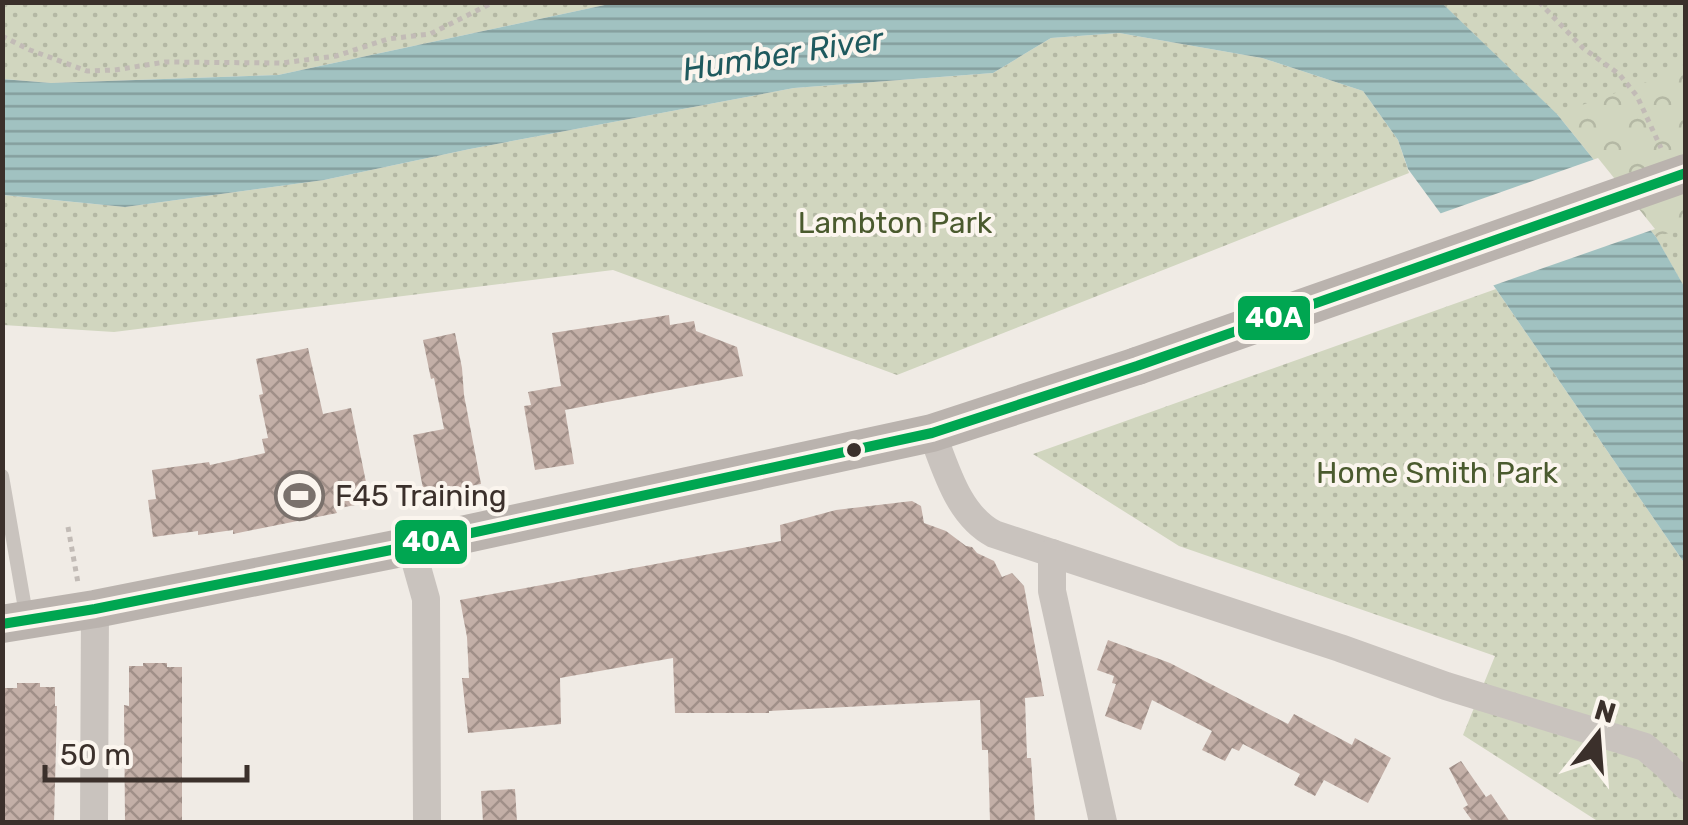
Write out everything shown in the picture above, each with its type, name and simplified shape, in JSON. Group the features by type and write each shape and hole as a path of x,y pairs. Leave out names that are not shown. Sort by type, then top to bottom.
{"main road":[{"path":"15,622 410,546 932,433 1006,410 1673,161"}],"street":[{"path":"932,433 967,511 982,528 994,534 1446,686 1645,747 1686,786"},
{"path":"410,546 426,599 428,822"},
{"path":"1052,553 1052,591 1103,822"},
{"path":"89,610 94,822"}],"lane":[{"path":"2,476 15,622"}],"path":[{"path":"2,36 87,71 165,62 282,63 336,56 388,38 430,34 494,2"},
{"path":"1539,2 1584,48 1619,74 1637,96 1673,161"},
{"path":"68,527 89,610"}],"green space":[{"path":"2,3 614,3 278,75 51,83 3,79"},
{"path":"1442,3 1685,3 1685,288 1656,237 1557,114"},
{"path":"1442,3 1685,3 1685,68 1557,114"},
{"name":"Lambton Park","path":"1119,33 1262,58 1363,91 1398,140 1409,173 897,375 613,270 114,332 3,325 2,195 125,207 324,180 794,88 993,73 1051,38"},
{"path":"1685,228 1685,288 1656,237"},
{"name":"Home Smith Park","path":"1496,289 1685,564 1685,822 1599,822 1463,735 1495,656 1179,546 1033,454"}],"water":[{"name":"Humber River","path":"614,3 1442,3 1557,114 1656,237 1685,288 1685,564 1496,289 1408,169 1398,140 1363,91 1262,58 1119,33 1051,38 993,73 794,88 324,180 125,207 3,195 2,79 51,83 278,75"}],"pier":[{"path":"1598,158 1655,229 1489,287 1436,215"}],"building":[{"path":"669,315 670,325 694,321 696,331 737,347 743,376 565,410 574,464 535,470 524,406 531,405 528,392 561,386 552,333"},
{"path":"455,333 481,484 424,494 413,435 444,429 423,340"},
{"path":"308,348 323,414 351,408 370,502 335,509 337,513 233,534 233,530 198,535 198,531 153,537 148,500 156,499 152,470 209,462 210,465 265,453 262,439 268,438 256,359"},
{"path":"912,501 921,506 924,523 972,547 994,561 1002,577 1012,573 1024,586 1044,696 1025,698 1035,822 990,822 988,750 982,750 980,700 769,713 675,713 673,658 560,678 561,724 468,733 462,678 469,678 467,637 460,600 781,541 780,525 836,510"},
{"path":"1108,640 1170,663 1288,724 1294,714 1352,745 1355,738 1391,758 1368,803 1324,780 1315,796 1294,785 1300,774 1243,744 1239,751 1232,748 1225,761 1202,750 1212,731 1152,700 1141,730 1105,716 1116,684 1112,683 1114,676 1097,670"},
{"path":"143,663 182,667 182,822 125,822 124,705 129,706 129,666"},
{"path":"17,683 55,687 54,822 2,822 2,688 17,688"},
{"path":"1461,761 1486,797 1491,794 1510,822 1473,822 1463,808 1468,805 1449,768"},
{"path":"515,789 517,822 483,822 481,791"}],"transit line":[{"name":"40A","path":"2,624 411,546 932,433 1137,366 1686,173"}],"place":[{"name":"F45 Training","path":"300,496"}]}
